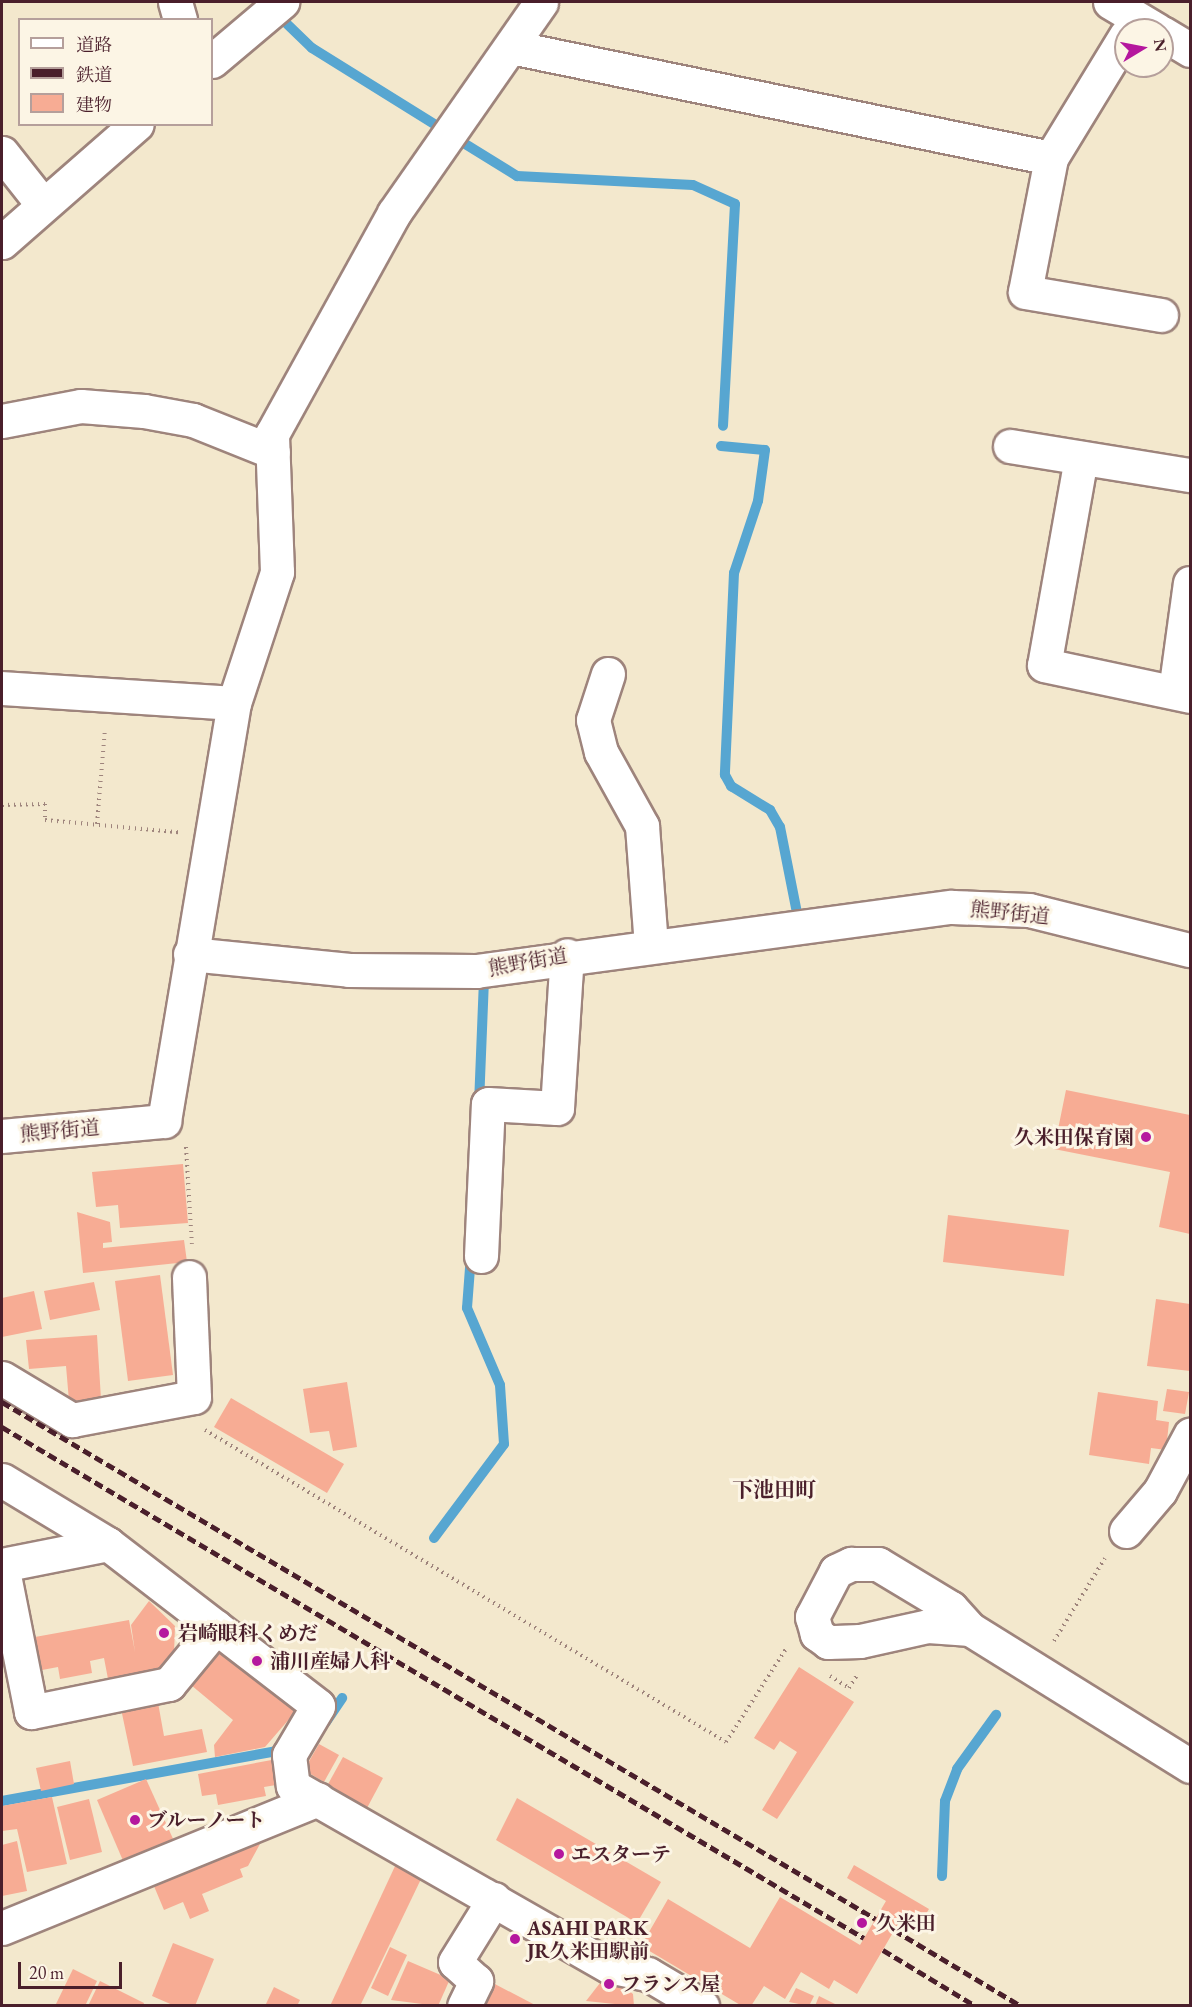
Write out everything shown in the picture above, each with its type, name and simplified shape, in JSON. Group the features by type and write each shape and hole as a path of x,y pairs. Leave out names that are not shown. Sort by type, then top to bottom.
{"street":[{"path":"175,2 179,18"},
{"path":"213,60 282,2"},
{"path":"164,1121 190,954 234,703 277,572 272,434 394,213 541,2"},
{"path":"1174,41 1191,50"},
{"path":"511,48 1051,158"},
{"path":"1114,59 1051,158 1025,292 1161,315"},
{"path":"2,242 135,126"},
{"path":"2,153 43,205"},
{"path":"2,421 81,406 144,411 192,420 273,452"},
{"path":"1010,446 1191,475"},
{"path":"1081,458 1044,665 1183,694 1191,584"},
{"path":"608,674 593,720 601,752 642,826 651,945"},
{"path":"2,688 234,703"},
{"name":"熊野街道","path":"190,954 349,970 464,971 567,955 952,907 1029,910 1191,950"},
{"path":"481,1256 488,1104 557,1108 567,955"},
{"name":"熊野街道","path":"2,1137 164,1121"},
{"path":"2,1378 72,1420 194,1397 189,1276"},
{"path":"1126,1531 1170,1475 1191,1435"},
{"path":"2,1479 108,1544 318,1706 289,1755 293,1786 609,1966 648,1974 684,2001"},
{"path":"108,1544 2,1565 31,1712 169,1684 216,1627"},
{"path":"970,1629 928,1626 892,1634 828,1642 817,1634 812,1617 817,1600 836,1571 851,1564 878,1564 909,1580 951,1608 970,1629 1191,1766"},
{"path":"892,1634 911,1620 915,1597 909,1580"},
{"path":"2,1928 318,1799"},
{"path":"464,2006 476,1981 455,1962 494,1899"}],"path":[{"path":"97,824 108,696"},
{"path":"2,805 45,804 45,820 211,835"},
{"path":"164,1121 184,1124 194,1268 189,1276"},
{"path":"160,1403 726,1742 785,1648 794,1654"},
{"path":"1048,1650 1126,1531"},
{"path":"822,1671 849,1688 892,1634"}],"building":[{"path":"1066,1090 1190,1115 1190,1234 1159,1227 1170,1172 1054,1149"},
{"path":"183,1164 188,1223 120,1228 118,1205 96,1207 92,1172"},
{"path":"77,1212 110,1222 112,1242 103,1243 103,1248 184,1240 187,1262 83,1273"},
{"path":"948,1215 1069,1230 1064,1276 943,1262"},
{"path":"160,1275 173,1375 128,1381 115,1281"},
{"path":"94,1282 100,1310 50,1320 44,1291"},
{"path":"34,1291 42,1329 2,1337 2,1298"},
{"path":"1156,1299 1190,1304 1190,1371 1147,1366"},
{"path":"97,1335 101,1399 69,1401 66,1366 29,1369 26,1340"},
{"path":"347,1382 357,1447 333,1451 329,1431 310,1433 303,1389"},
{"path":"1167,1389 1189,1392 1185,1414 1163,1411"},
{"path":"1098,1392 1158,1401 1156,1420 1169,1422 1166,1450 1151,1448 1149,1464 1089,1455"},
{"path":"231,1398 344,1464 327,1493 214,1427"},
{"path":"149,1601 175,1626 174,1654 165,1667 108,1679 104,1658 90,1661 92,1673 60,1679 58,1667 42,1670 35,1637 129,1620 135,1652 131,1625"},
{"path":"223,1647 297,1710 265,1747 215,1757 214,1745 233,1720 191,1685"},
{"path":"799,1667 854,1702 777,1819 762,1810 797,1752 780,1741 774,1750 754,1738"},
{"path":"157,1697 164,1736 202,1729 207,1752 133,1766 120,1704"},
{"path":"319,1744 339,1755 324,1782 304,1770"},
{"path":"343,1757 383,1778 367,1808 327,1786"},
{"path":"277,1759 282,1784 264,1787 266,1796 218,1805 216,1794 202,1796 198,1774"},
{"path":"70,1761 74,1784 41,1791 36,1768"},
{"name":"ブルーノート","path":"146,1779 174,1841 124,1863 97,1800"},
{"path":"52,1797 67,1864 27,1872 17,1829 2,1831 2,1806"},
{"path":"517,1798 661,1882 637,1923 496,1840"},
{"path":"89,1799 102,1852 70,1860 57,1807"},
{"path":"267,1831 248,1866 240,1869 243,1877 202,1894 209,1911 190,1919 183,1902 164,1910 151,1879"},
{"path":"17,1841 27,1891 2,1896 2,1845"},
{"path":"396,1864 422,1877 360,2006 330,2006"},
{"path":"854,1865 929,1909 921,1922 905,1912 857,1994 834,1980 829,1989 801,1972 785,1999 764,1986 751,2006 742,2006 641,1946 668,1899 750,1948 780,1897 860,1945 886,1901 847,1878"},
{"path":"173,1943 214,1959 195,2006 175,2006 152,1996"},
{"path":"390,1947 407,1955 388,1996 371,1988"},
{"path":"408,1961 450,1979 438,2006 391,2000"},
{"path":"73,1969 97,1981 85,2006 55,2006"},
{"name":"フランス屋","path":"607,1974 633,1994 634,2006 586,2001"},
{"path":"100,1981 144,2003 143,2006 88,2006"},
{"path":"491,1982 537,2006 479,2006"},
{"path":"274,1987 300,2000 297,2006 265,2006"},
{"path":"796,1988 814,1996 809,2006 789,2002"},
{"path":"819,1996 839,2006 815,2006"}],"waterway":[{"path":"286,23 312,48 439,127"},
{"path":"462,142 517,176 693,185 735,204 723,426"},
{"path":"721,446 765,450 758,501 734,573 725,775 731,786 770,810 780,827 798,918 792,919"},
{"path":"479,1104 484,981"},
{"path":"434,1538 504,1444 500,1385 467,1308 471,1255"},
{"path":"326,1722 342,1698"},
{"path":"942,1876 945,1801 957,1769 996,1715"},
{"path":"2,1801 288,1749"}],"railway":[{"path":"2,1402 876,1919"},
{"path":"2,1427 864,1938"},
{"path":"894,1930 1021,2006"},
{"path":"883,1950 976,2006"}],"place":[{"name":"久米田保育園","path":"1146,1137"},
{"name":"岩崎眼科くめだ","path":"164,1633"},
{"name":"浦川産婦人科","path":"257,1661"},
{"name":"ブルーノート","path":"135,1820"},
{"name":"エスターテ","path":"559,1854"},
{"name":"久米田","path":"862,1923"},
{"name":"ASAHI PARK JR久米田駅前","path":"515,1939"},
{"name":"フランス屋","path":"609,1984"}],"district":[{"name":"下池田町","path":"774,1490"}]}
